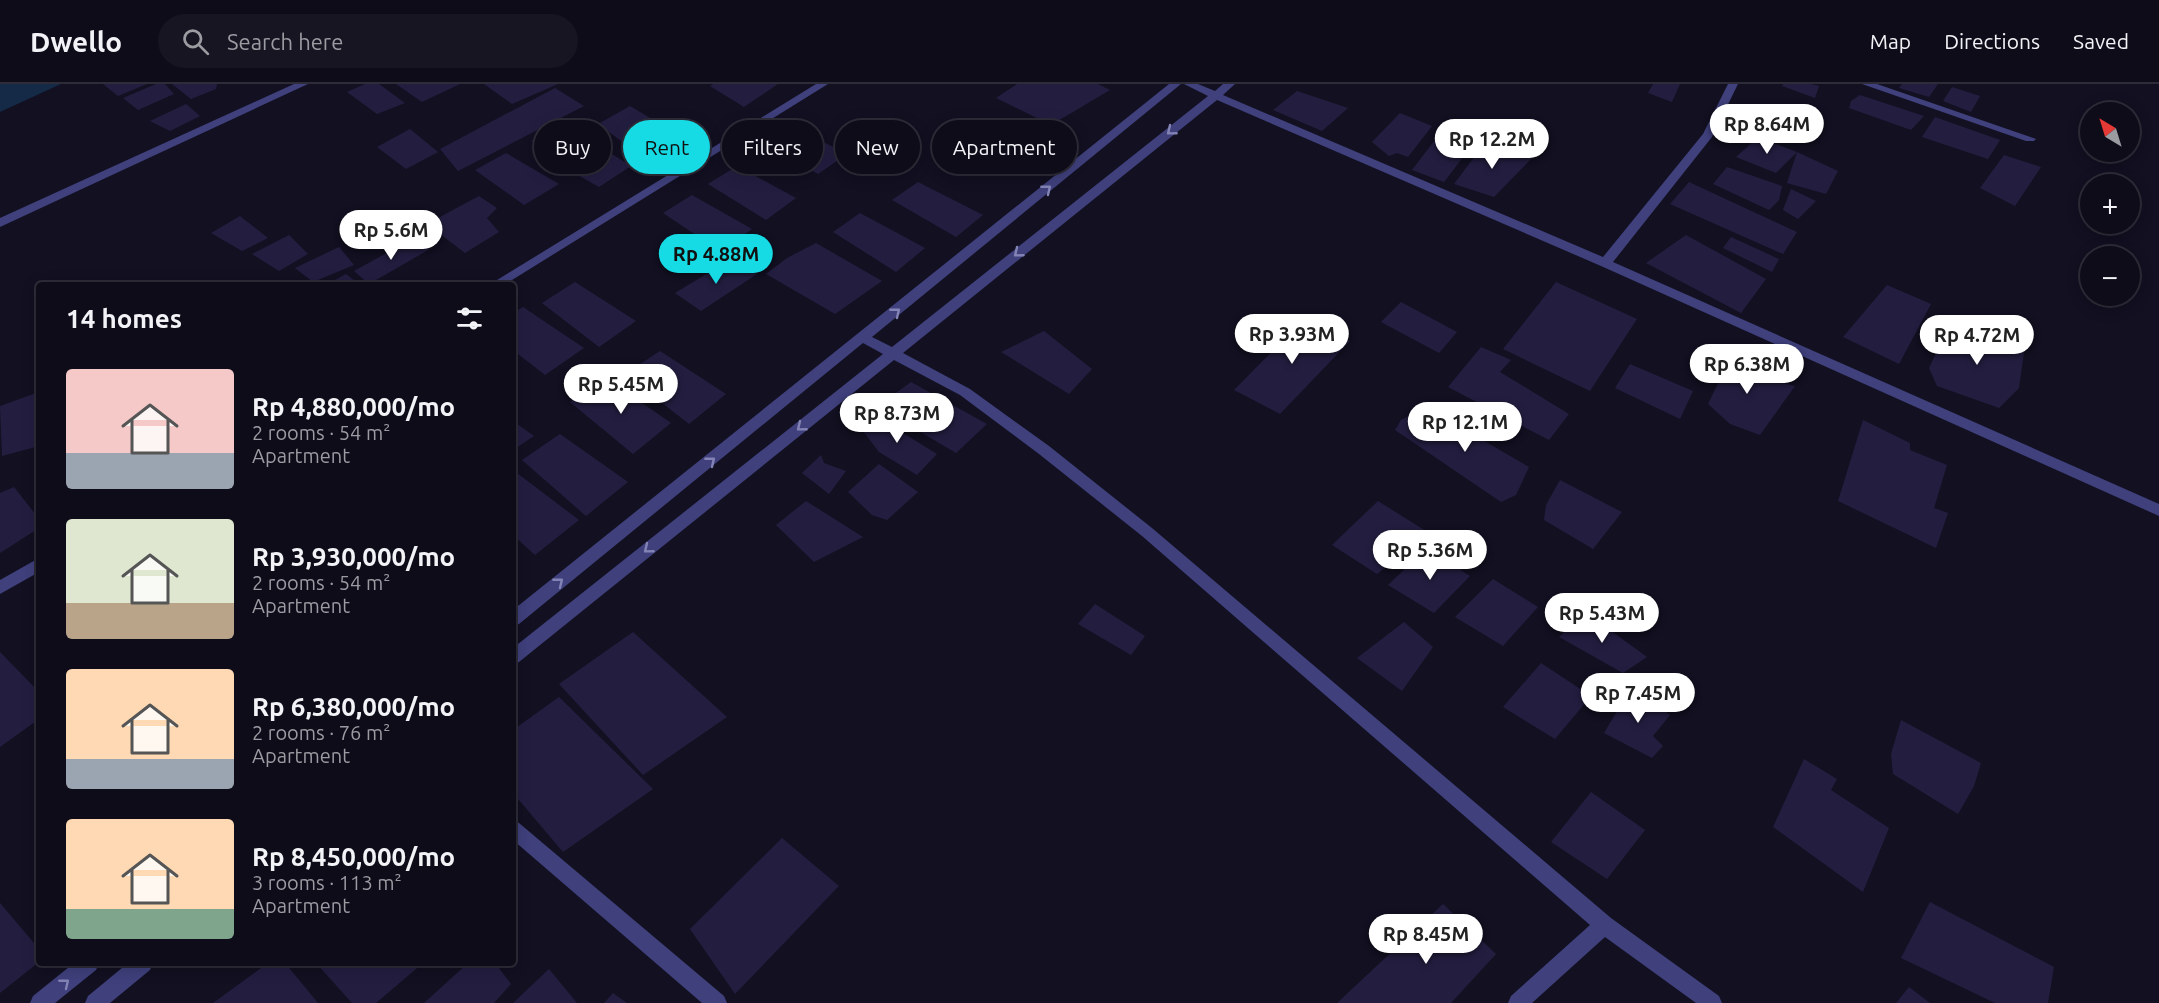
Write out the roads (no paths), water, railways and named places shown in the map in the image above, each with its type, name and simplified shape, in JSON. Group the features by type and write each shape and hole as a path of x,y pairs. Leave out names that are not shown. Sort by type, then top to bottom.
{"street":[{"path":"0,223 303,84"},
{"path":"500,282 823,84"},
{"path":"516,617 1176,84"},
{"path":"1189,84 1605,263 2159,510"},
{"path":"516,655 1230,84"},
{"path":"1605,263 1708,135 1733,84"},
{"path":"1867,84 2030,139"},
{"path":"864,338 965,392 1004,419 1147,532 1604,925 1712,1003"},
{"path":"0,588 36,566"},
{"path":"516,832 717,1003"},
{"path":"1518,1003 1604,925"},
{"path":"40,1003 85,966"},
{"path":"95,1003 139,966"}],"water":[{"path":"0,84 61,84 0,112"}]}
